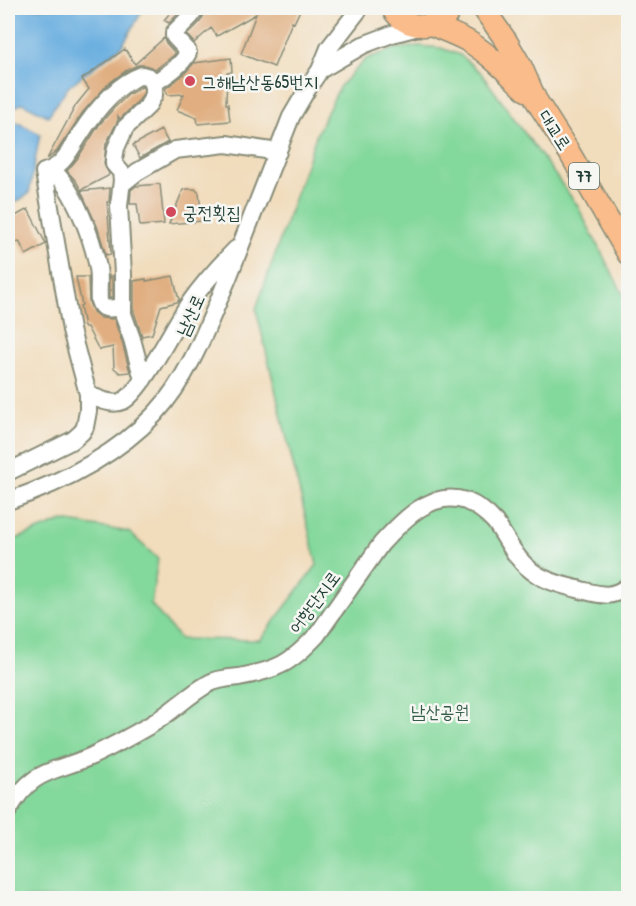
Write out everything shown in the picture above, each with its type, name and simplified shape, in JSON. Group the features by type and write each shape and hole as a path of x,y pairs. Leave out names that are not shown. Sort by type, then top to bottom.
{"main road":[{"name":"대교로","path":"392,8 401,19 411,24 427,25 457,36 476,47 536,100"},
{"path":"427,25 442,20 452,8"},
{"name":"대교로","path":"483,8 507,42 536,100 628,254"}],"street":[{"path":"153,84 187,56 187,50 174,36 174,33 196,8"},
{"name":"남산로","path":"8,501 38,491 90,465 127,439 156,413 174,389 189,365 212,316 291,117 320,70 329,48 360,8"},
{"path":"320,70 363,45 392,34 427,25"},
{"path":"48,171 63,160 108,97 139,76 149,77 153,84 154,95 147,107 125,128 114,159 114,164 121,172 122,184 119,206 123,274 122,307 142,380"},
{"path":"122,184 137,171 176,150 225,144 278,152"},
{"path":"48,171 62,181 71,194 85,225 98,268 100,306 105,309 122,307"},
{"path":"8,472 69,443 78,436 87,421 88,394 71,330 48,171"},
{"path":"88,394 117,402 128,397 142,380 199,290 242,243"},
{"name":"어항단지로","path":"8,811 18,794 38,777 90,756 156,722 209,682 268,671 288,662 317,635 387,538 404,520 435,501 460,499 487,513 503,533 520,561 544,579 604,596 621,591 628,586"}],"green space":[{"path":"404,8 439,8 430,13 417,15"},
{"name":"남산공원","path":"419,46 441,48 460,55 481,73 577,205 628,304 628,898 8,898 8,542 63,521 129,532 158,559 151,604 180,639 260,640 317,565 256,309 317,133 340,86 366,59 394,49"}],"water":[{"path":"8,8 144,8 122,46 69,86 48,116 22,103 8,112"},
{"path":"17,122 40,134 29,194 8,207 8,128"}],"building":[{"path":"174,8 184,8 169,23 164,20"},
{"path":"206,8 301,8 294,23 292,22 274,67 241,54 256,14 217,36 211,28 194,43 187,35 200,22"},
{"path":"164,38 175,53 174,55 156,69 138,65 108,84 83,112 57,151 47,159 76,105 89,89 82,79 125,49 135,64"},
{"path":"231,58 232,72 227,73 226,104 228,104 230,121 198,124 197,118 177,110 184,94 168,95 165,89 194,63"},
{"path":"143,86 144,92 139,100 120,119 118,116 106,144 104,164 108,176 81,190 67,171 99,125 114,108 129,94"},
{"path":"161,130 168,142 140,158 133,145"},
{"path":"160,184 164,224 140,226 137,204 130,204 131,190 136,186"},
{"path":"110,188 109,202 107,202 111,254 106,255 97,226 81,191"},
{"path":"195,189 199,193 202,221 169,224 183,190"},
{"path":"28,209 46,244 26,255 19,241 8,247 8,220"},
{"path":"109,276 112,276 112,298 109,298"},
{"path":"173,276 179,300 161,306 152,334 142,336 134,312 134,281"},
{"path":"76,277 88,277 89,302 93,312 101,318 114,319 130,372 120,373 114,368 113,347 99,350 87,327 84,327"}],"place":[{"name":"그해남산동65번지","path":"190,81"},
{"name":"궁전횟집","path":"171,212"}]}
